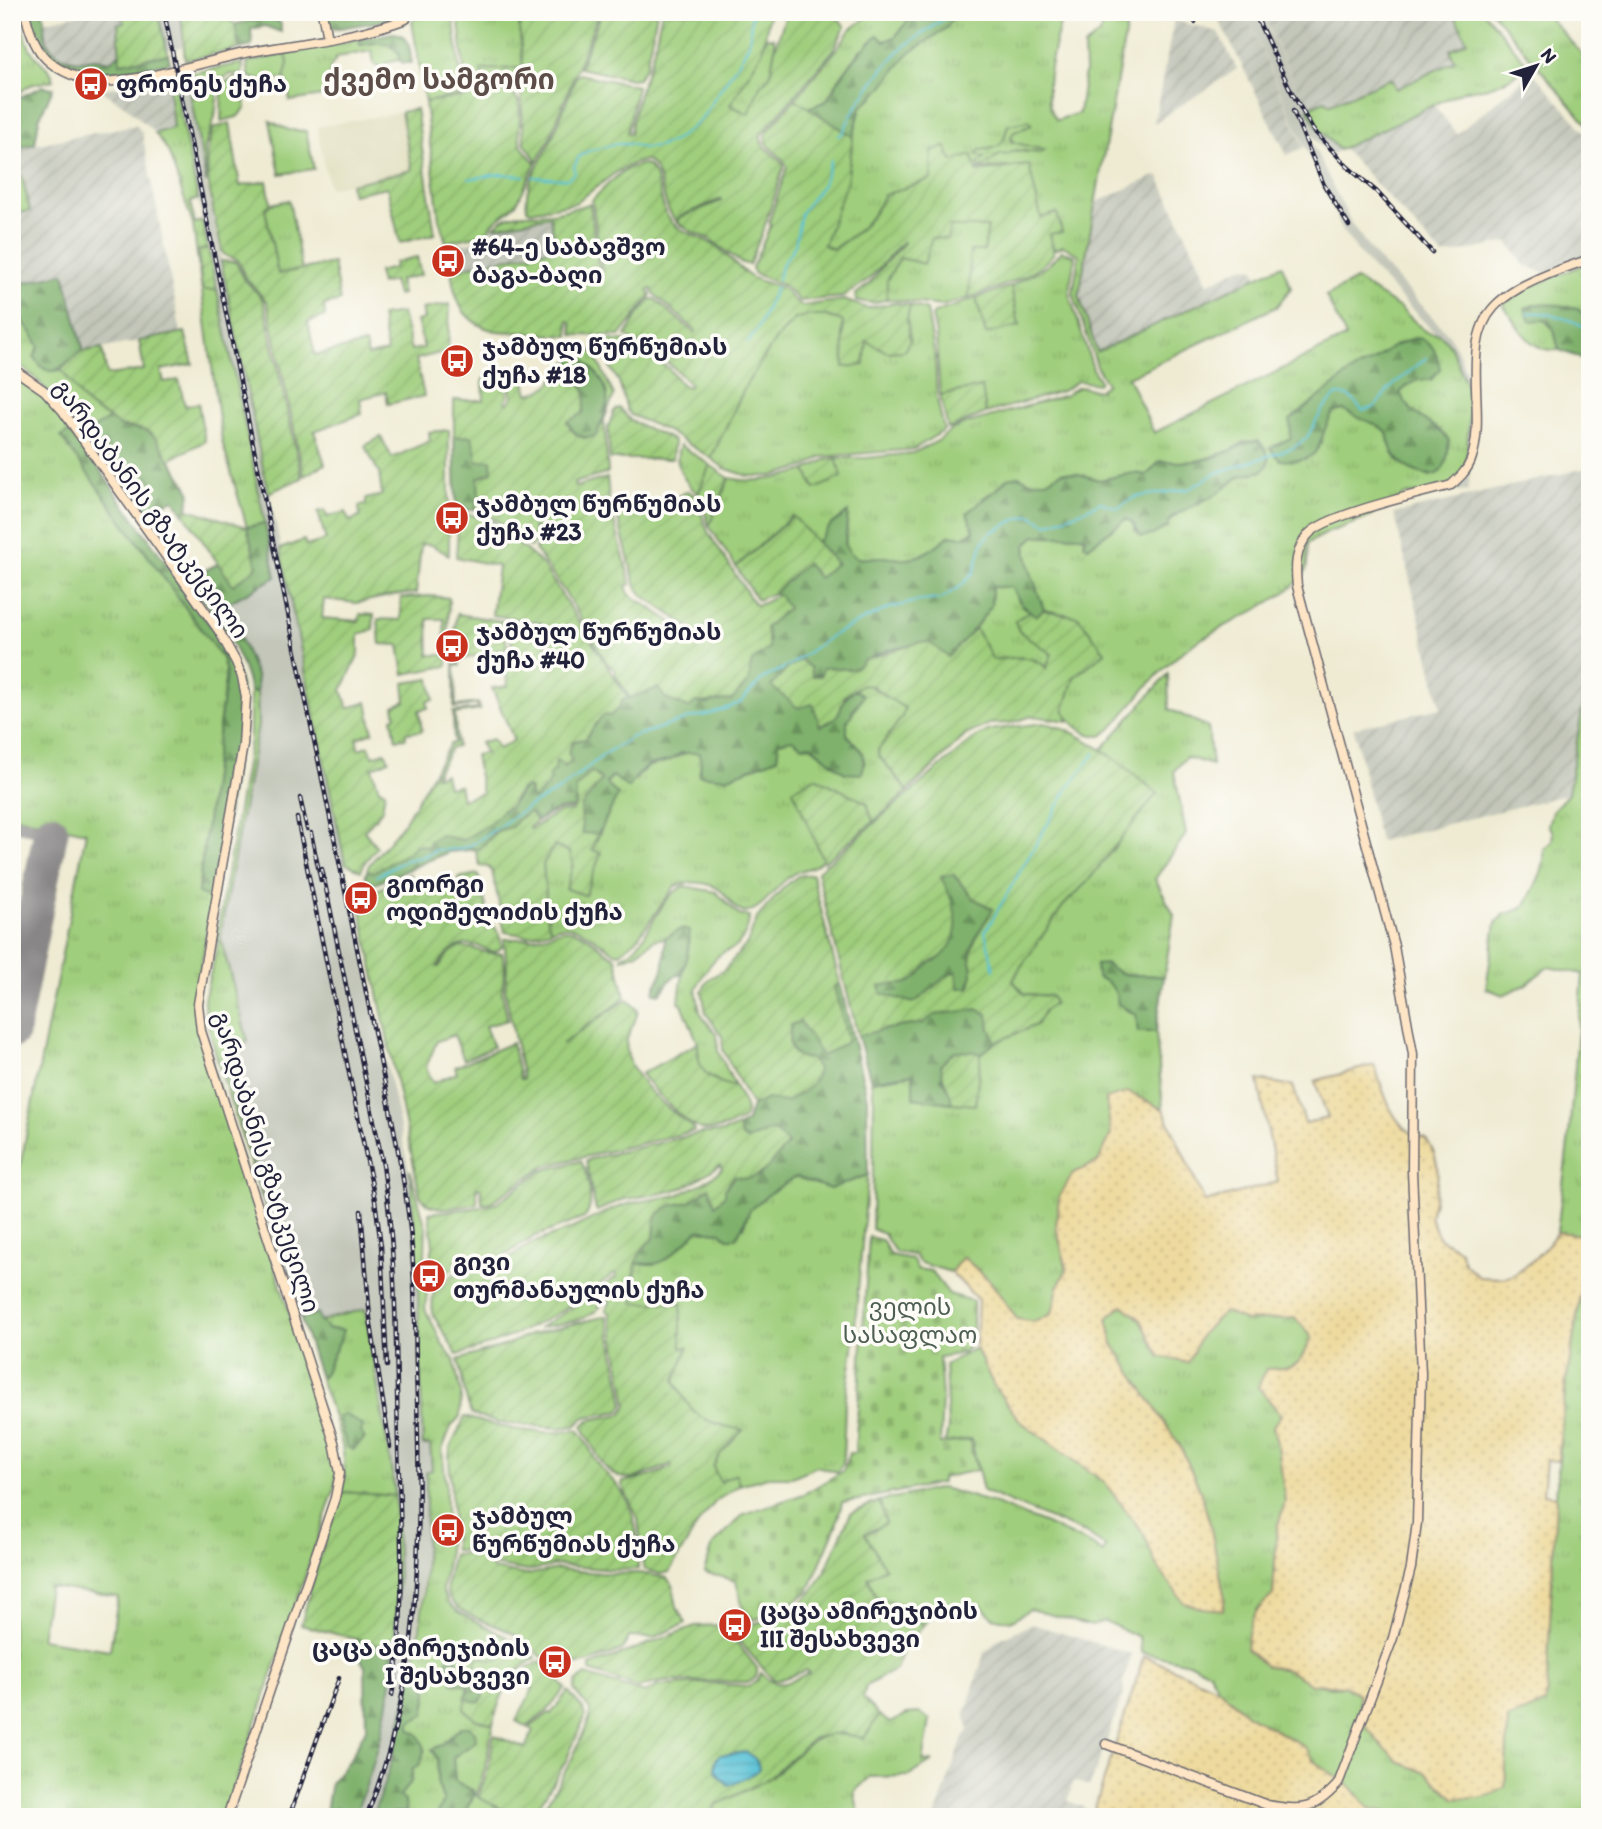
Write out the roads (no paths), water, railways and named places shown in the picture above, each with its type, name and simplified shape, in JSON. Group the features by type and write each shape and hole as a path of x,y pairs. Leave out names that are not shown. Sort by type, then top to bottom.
{"street":[{"path":"24,12 30,37 44,57 63,71 100,82 122,80 245,53 383,28 406,19 406,12"},
{"path":"322,12 327,39"},
{"path":"1106,1744 1267,1804 1293,1810 1309,1808 1324,1800 1338,1784 1393,1638 1411,1568 1417,1522 1421,1374 1412,1171 1413,1054 1394,946 1297,586 1296,557 1308,534 1328,520 1451,485 1465,472 1472,459 1475,442 1479,334 1483,323 1494,307 1548,274 1590,259"},
{"name":"გარდაბანის გზატკეცილი","path":"12,368 38,385 62,411 161,549 228,646 242,677 246,697 243,744 198,1004 201,1031 334,1442 340,1473 325,1531 227,1817"}],"water":[{"path":"746,1752 755,1759 759,1770 729,1785 716,1772 716,1759 719,1755"}],"waterway":[{"path":"533,177 567,179 575,173 574,167 579,157 588,151 615,144 630,144 643,148 657,147 674,141 700,121 743,55 749,43 752,12"},
{"path":"838,136 843,133 875,79 891,60 950,12"},
{"path":"778,280 781,266 795,245 801,213 823,184 831,160"},
{"path":"469,179 500,174 524,176"},
{"path":"748,343 758,328 776,287"},
{"path":"1528,313 1560,317 1590,330"},
{"path":"377,876 406,860 422,857 436,850 460,849 473,844 529,806 558,791 606,753 632,737 740,703 762,679 790,665 833,635 859,622 889,608 941,599 961,586 974,572 982,544 990,533 1017,519 1030,515 1047,524 1100,502 1118,508 1135,497 1189,489 1216,473 1292,448 1306,439 1323,409 1337,395 1349,396 1363,411 1375,407 1389,389 1426,358"},
{"path":"994,970 985,932 1069,787 1095,753"}],"railway":[{"path":"164,12 388,1099 410,1231 414,1287 419,1506 414,1611 398,1715 366,1817"},
{"path":"1190,12 1195,22"},
{"path":"1254,12 1290,89 1313,130 1348,167 1377,192 1432,252"},
{"path":"1293,111 1324,185 1349,226"},
{"path":"300,798 307,829"},
{"path":"297,818 375,1200 381,1246 387,1366"},
{"path":"311,833 321,881"},
{"path":"322,869 383,1165 391,1235 401,1571 400,1635 392,1695"},
{"path":"361,1211 370,1318 390,1447"},
{"path":"289,1817 339,1678"}],"place":[{"name":"ფრონეს ქუჩა","path":"91,84"},
{"name":"#64-ე საბავშვო ბაგა-ბაღი","path":"448,261"},
{"name":"ჯამბულ წურწუმიას ქუჩა #18","path":"457,361"},
{"name":"ჯამბულ წურწუმიას ქუჩა #23","path":"452,518"},
{"name":"ჯამბულ წურწუმიას ქუჩა #40","path":"452,646"},
{"name":"გიორგი ოდიშელიძის ქუჩა","path":"361,898"},
{"name":"გივი თურმანაულის ქუჩა","path":"429,1276"},
{"name":"ჯამბულ წურწუმიას ქუჩა","path":"448,1530"},
{"name":"ცაცა ამირეჯიბის III შესახვევი","path":"735,1625"},
{"name":"ცაცა ამირეჯიბის I შესახვევი","path":"555,1662"}],"district":[{"name":"ქვემო სამგორი","path":"439,79"}],"park label":[{"name":"ველის სასაფლაო","path":"910,1321"}]}
